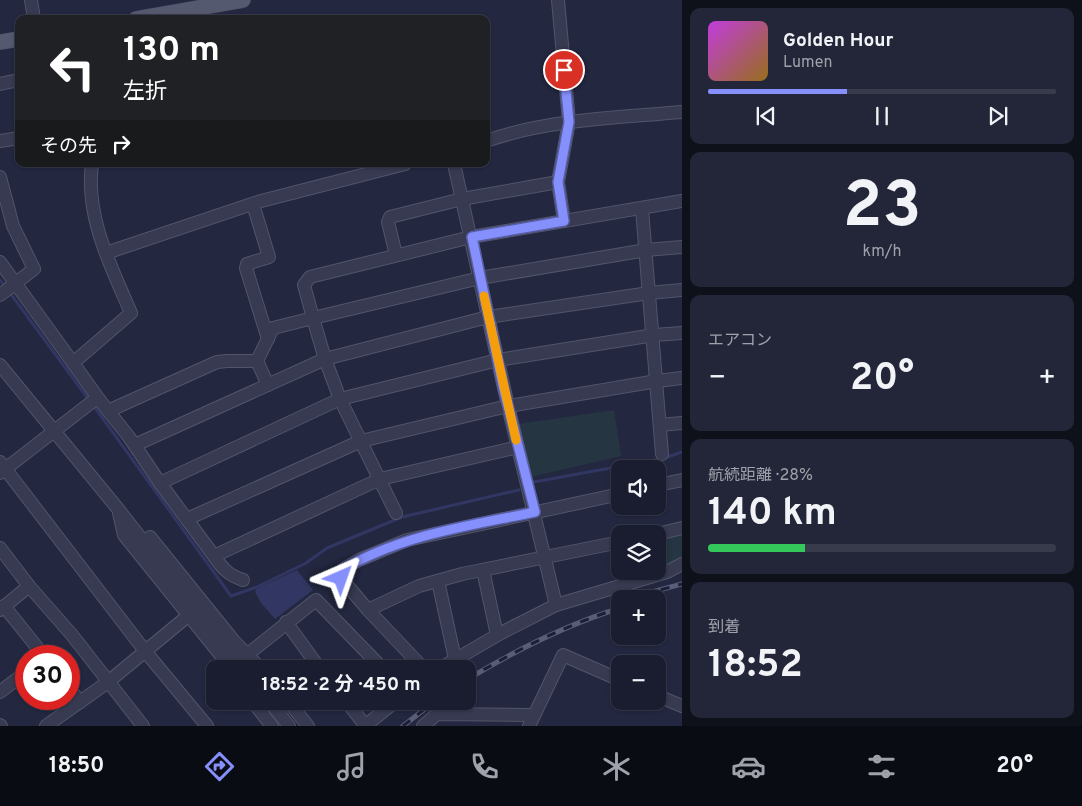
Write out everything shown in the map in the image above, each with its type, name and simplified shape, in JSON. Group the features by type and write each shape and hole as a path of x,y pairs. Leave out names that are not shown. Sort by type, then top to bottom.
{"main road":[{"path":"164,15 219,2 243,0"},
{"path":"0,42 15,40"}],"street":[{"path":"32,0 34,15"},
{"path":"558,0 569,122 558,182 564,221"},
{"path":"0,84 15,81"},
{"path":"490,140 512,132 569,122 682,112"},
{"path":"0,141 15,139"},
{"path":"73,362 131,313 106,253 94,218 91,189 92,167"},
{"path":"106,253 253,204 394,167"},
{"path":"455,167 472,237 508,406 535,512 556,606"},
{"path":"0,177 14,226 34,270 7,289"},
{"path":"396,255 388,222 390,217 462,199 558,182"},
{"path":"396,513 340,399 325,359 304,285 310,276 472,237 682,201"},
{"path":"253,204 269,257 247,264 246,268 268,339"},
{"path":"642,208 654,335 662,454"},
{"path":"268,385 258,361 273,328 480,278 646,250 682,247"},
{"path":"0,262 7,289 73,362 135,445 160,483 222,568 231,576 242,580"},
{"path":"135,445 325,359 488,317 649,293 682,290"},
{"path":"160,483 340,399 498,360 654,335 682,333"},
{"path":"108,411 217,362 227,360 258,361"},
{"path":"0,365 118,509 236,660"},
{"path":"187,519 361,441 508,406 682,378"},
{"path":"93,401 2,468 145,651 207,726"},
{"path":"660,425 682,423"},
{"path":"214,556 380,479 518,447"},
{"path":"666,483 682,480"},
{"path":"415,660 368,610 341,578 342,570 359,560 407,540 611,496"},
{"path":"109,499 127,512 141,526 233,640 253,660"},
{"path":"118,509 124,535 225,660"},
{"path":"666,532 682,528"},
{"path":"368,610 419,586 483,570 611,544"},
{"path":"0,548 29,586 72,635 143,726"},
{"path":"438,581 455,659 497,635 556,606 667,572 682,564"},
{"path":"483,570 497,635"},
{"path":"29,586 2,608 34,645"},
{"path":"248,654 316,600 374,660"},
{"path":"80,702 108,682 189,615"},
{"path":"286,622 313,660"},
{"path":"423,726 437,714 532,720 563,655 611,676"},
{"path":"0,692 15,680"},
{"path":"666,699 682,706"},
{"path":"46,726 69,710"},
{"path":"259,710 272,726"},
{"path":"276,710 288,726"},
{"path":"295,710 308,726"},
{"path":"353,710 365,726 385,710"}],"shaded area":[{"path":"614,410 621,456 531,477 518,424"},
{"path":"682,533 682,559 666,566 666,536"}],"water":[{"path":"297,570 313,590 275,619 261,603 255,592 256,589"}],"waterway":[{"path":"0,280 6,288"},
{"path":"10,293 89,400"},
{"path":"93,405 231,596 257,587 306,563 327,548 402,517 519,490"},
{"path":"534,482 665,458 682,452"}],"railway":[{"path":"660,590 682,584"},
{"path":"476,674 542,639 580,622 611,611"},
{"path":"403,726 423,710"}],"slow traffic":[{"path":"484,296 516,440"}],"route":[{"path":"341,578 342,570 359,560 407,540 535,512 504,390 472,237 564,221 558,182 569,122 564,70"}]}
